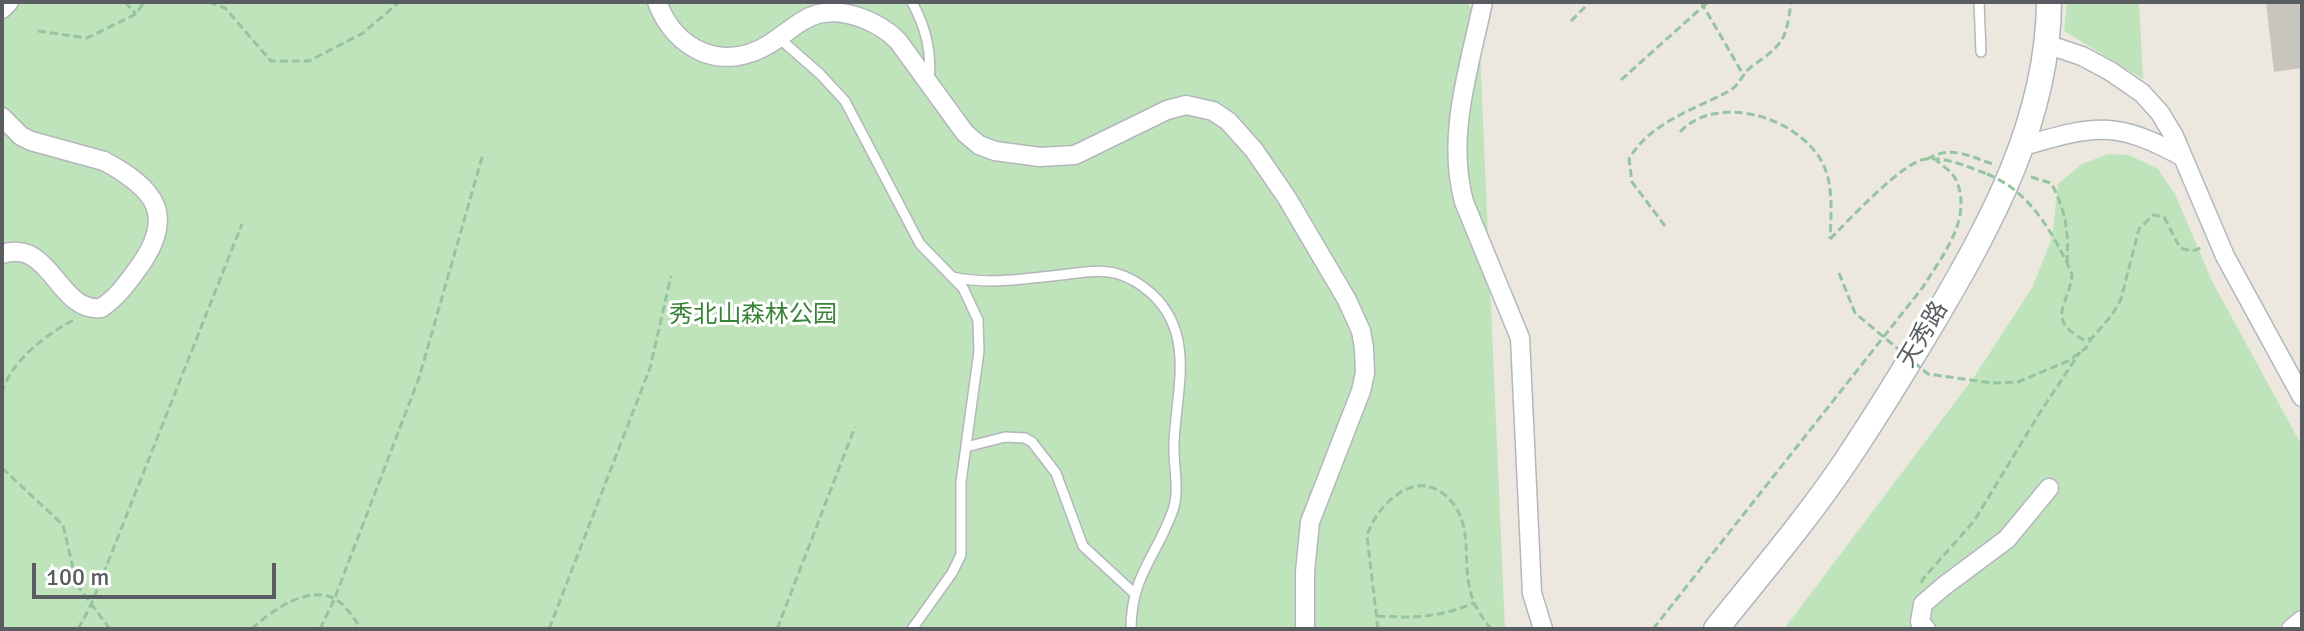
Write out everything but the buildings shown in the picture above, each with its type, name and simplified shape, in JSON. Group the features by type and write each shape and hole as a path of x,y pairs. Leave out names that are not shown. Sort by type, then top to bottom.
{"main road":[{"name":"天秀路","path":"1716,629 1845,462 1969,261 2023,146 2046,44 2049,2"}],"street":[{"path":"2,9 9,2"},
{"path":"657,2 673,31 697,52 720,58 747,55 811,16 831,12 846,14 891,33 972,140 995,151 1040,157 1075,155 1167,110 1186,105 1213,111 1239,131 1268,169 1347,300 1361,331 1364,348 1365,373 1361,391 1310,522 1305,572 1305,629"},
{"path":"1483,2 1459,112 1458,179 1464,202 1520,338 1532,593 1543,629"},
{"path":"2046,44 2082,56 2142,93 2168,125 2218,240 2260,324 2302,397"},
{"path":"2,117 21,136 31,141 114,166 156,205 160,221 149,253 113,299 101,308 90,308 78,302 33,256 16,251 2,254"},
{"path":"2023,146 2065,134 2095,129 2115,130 2136,133 2183,157"},
{"path":"1924,620 1923,604 2007,539 2049,488"},
{"path":"2291,629 2302,620"}],"lane":[{"path":"912,2 928,39 931,59 929,84"},
{"path":"1979,2 1981,52"},
{"path":"779,38 845,101 920,244 963,288 978,320 979,351 961,482 961,555 952,573 912,629"},
{"path":"952,277 997,282 1092,272 1112,273 1138,283 1167,311 1180,348 1182,379 1174,440 1174,507 1134,593 1131,629"},
{"path":"966,447 1005,437 1025,438 1032,442 1056,473 1083,546 1134,593"}],"path":[{"path":"125,2 136,14"},
{"path":"38,31 87,38 136,14 144,2"},
{"path":"209,2 225,8 271,61 309,61 363,33 396,5 393,2"},
{"path":"1571,21 1590,2"},
{"path":"1621,80 1702,4 1708,2"},
{"path":"1665,226 1632,182 1629,159 1642,141 1665,123 1733,88 1749,68 1774,51 1785,35 1791,2"},
{"path":"1702,4 1744,76"},
{"path":"1680,132 1697,117 1714,113 1742,113 1790,128 1820,159 1826,171 1831,212 1830,239 1903,171 1941,151 1949,150 2013,170 2051,183 2064,208 2067,263"},
{"path":"320,629 419,378 483,154"},
{"path":"1927,159 1962,164 1987,174 2030,204 2044,220 2072,274 2061,306 2066,325 2074,335 2084,340 2092,338"},
{"path":"1653,629 1923,287 1952,240 1962,211 1957,181 1936,160"},
{"path":"1839,273 1855,313 1928,374 2007,384 2068,361 2086,348 2121,299 2139,229 2153,215 2164,217 2172,236 2185,250 2203,248 2218,240"},
{"path":"78,629 91,605 242,224"},
{"path":"549,629 650,368 671,276"},
{"path":"2,393 9,375 39,344 53,331 76,320 90,308"},
{"path":"1924,620 1922,580 1974,521 2080,352"},
{"path":"777,629 855,427"},
{"path":"2,468 63,525 77,585 110,629"},
{"path":"1378,629 1367,536 1379,510 1394,495 1412,487 1435,488 1447,497 1461,516 1467,540 1468,583 1474,603 1491,629"},
{"path":"252,629 268,613 289,603 320,595 334,600 353,616 361,629"},
{"path":"1377,616 1415,618 1445,614 1474,603"}],"green space":[{"name":"秀北山森林公园","path":"2,2 1468,2 1479,28 1505,629 2,629"},
{"path":"2067,2 2139,2 2143,79 2064,31"},
{"path":"2108,154 2129,155 2158,169 2175,194 2212,281 2302,446 2302,628 1784,629 1974,377 2032,288 2052,238 2058,184 2082,164"}]}
